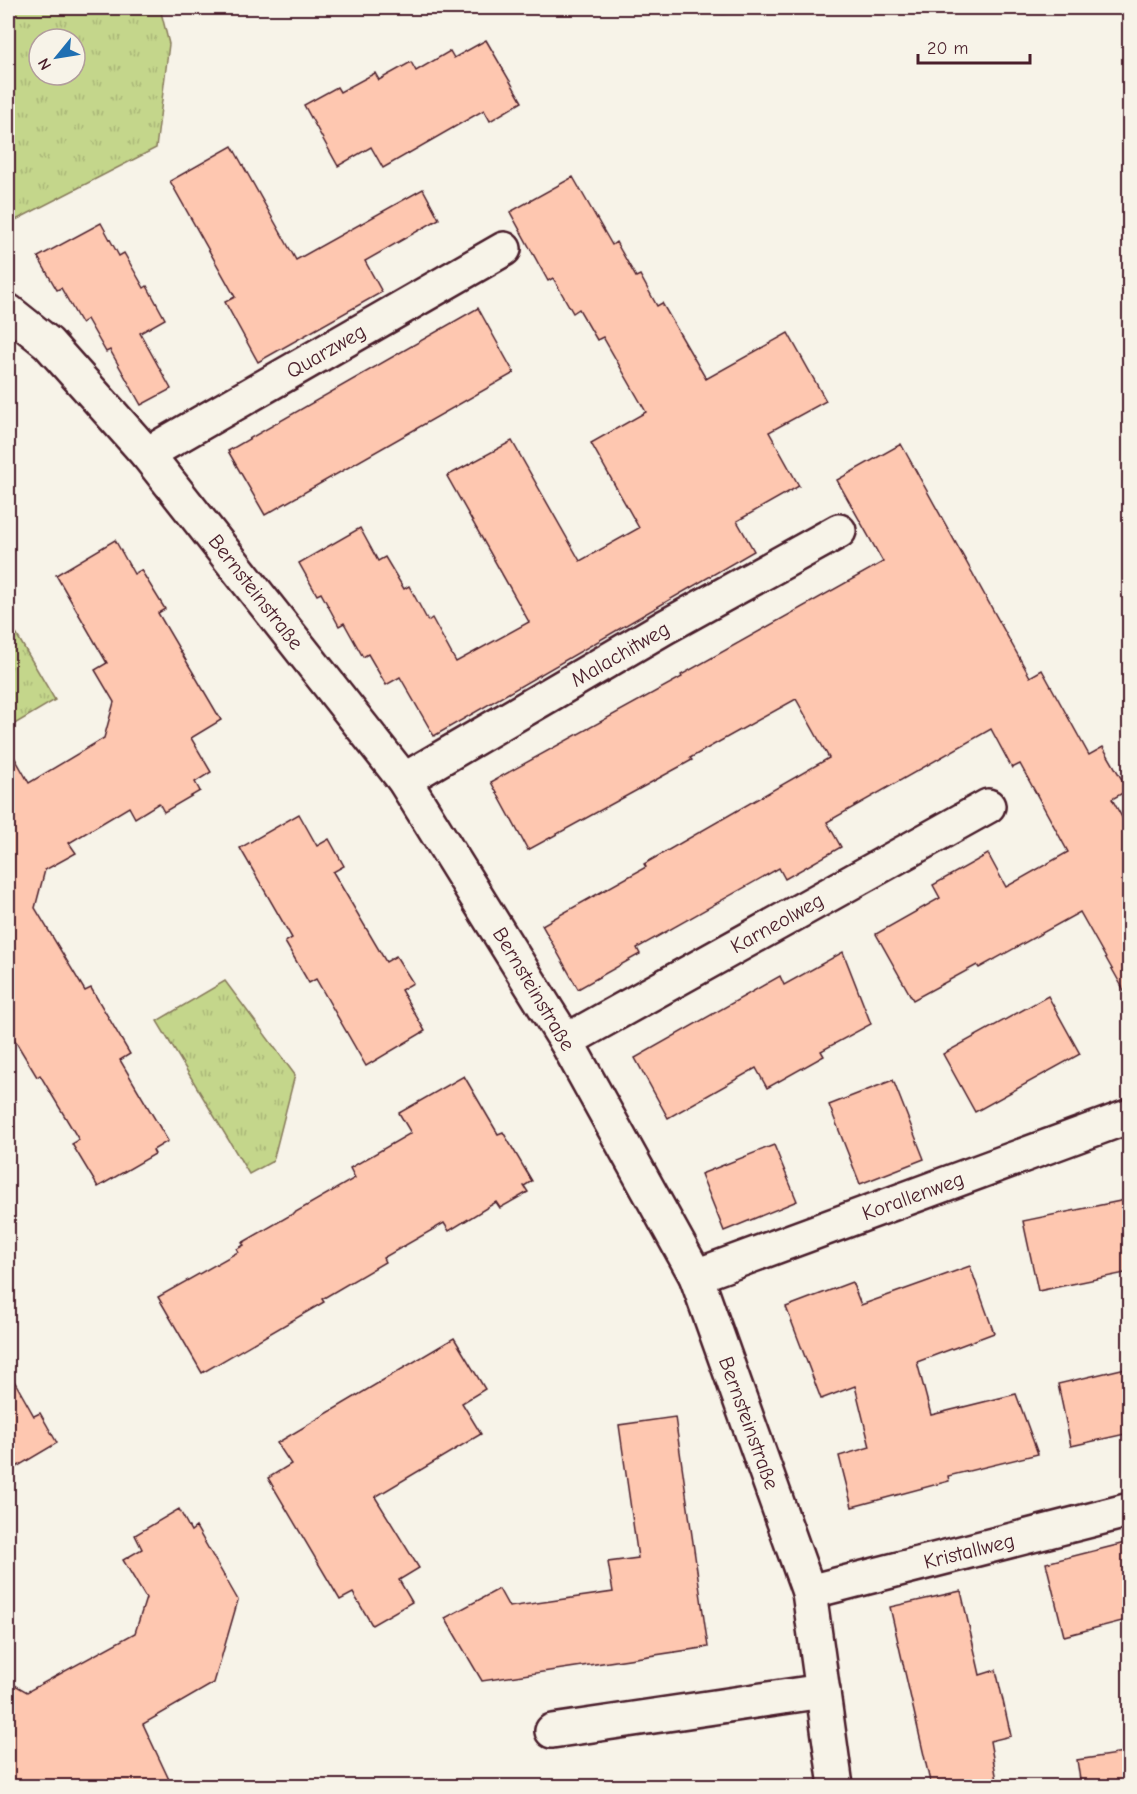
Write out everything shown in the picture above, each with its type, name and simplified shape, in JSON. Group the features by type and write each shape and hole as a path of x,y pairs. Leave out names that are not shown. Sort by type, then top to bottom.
{"street":[{"name":"Quarzweg","path":"147,454 504,249"},
{"name":"Bernsteinstraße","path":"8,311 48,343 147,454 404,780 566,1041 696,1276 809,1592 836,1786"},
{"name":"Malachitweg","path":"404,780 665,627 839,531"},
{"name":"Karneolweg","path":"566,1041 988,806"},
{"name":"Korallenweg","path":"696,1276 1130,1116"},
{"name":"Kristallweg","path":"809,1592 1130,1510"},
{"path":"552,1731 823,1691"}],"green space":[{"path":"8,8 160,8 169,44 156,148 8,224"},
{"path":"8,620 55,700 8,728"},
{"path":"225,981 295,1075 273,1161 249,1174 157,1021"}],"building":[{"path":"486,40 522,102 490,121 484,110 383,168 371,147 338,166 304,105 337,87 340,92 375,73 379,80 411,62 416,71 450,51 454,58"},
{"path":"232,146 296,260 423,189 439,219 365,261 382,292 258,362 225,302 235,297 170,181"},
{"path":"573,177 612,245 616,242 636,277 640,275 657,306 662,303 706,379 788,333 826,401 769,432 799,486 737,521 754,551 434,736 400,677 386,685 368,654 363,657 344,623 339,626 321,593 317,595 299,563 360,528 378,561 385,557 404,589 409,586 428,621 432,618 456,662 529,622 447,476 512,441 580,561 639,528 591,443 646,412 603,337 597,340 579,309 573,313 553,278 548,281 510,212"},
{"path":"101,223 119,256 124,253 144,288 147,286 165,319 140,333 171,389 141,405 110,350 106,352 87,319 81,323 61,288 57,290 38,257"},
{"path":"478,308 514,373 265,515 228,451"},
{"path":"901,444 1030,677 1042,670 1089,755 1103,747 1128,790 1112,799 1130,832 1130,1001 1080,912 979,968 977,965 913,1000 876,934 940,898 933,885 988,854 1006,887 1068,852 1020,764 1012,768 991,729 827,822 841,847 785,879 779,868 637,948 640,954 578,989 542,925 646,867 644,864 829,758 796,699 690,758 692,760 528,850 491,782 682,677 681,675 883,562 837,480"},
{"path":"115,540 134,574 141,570 165,609 158,613 221,720 191,738 211,772 195,782 200,791 164,812 159,803 135,818 129,807 69,843 76,853 45,870 35,908 85,991 91,988 130,1054 120,1060 168,1141 153,1150 155,1154 98,1187 72,1144 79,1140 40,1075 37,1077 8,1029 8,746 29,783 104,738 114,702 95,670 107,663 56,575"},
{"path":"299,814 317,846 329,839 344,866 333,872 386,962 396,956 413,983 401,990 425,1031 366,1066 316,979 309,983 285,942 292,938 240,848"},
{"path":"843,952 871,1024 821,1051 824,1056 767,1088 756,1068 668,1118 635,1058 780,976 784,985"},
{"path":"1048,996 1080,1054 975,1112 943,1054"},
{"path":"464,1076 498,1134 503,1132 532,1181 524,1186 528,1192 500,1208 496,1202 449,1231 444,1223 383,1258 385,1262 322,1299 324,1302 202,1373 158,1297 238,1252 237,1249 244,1245 242,1243 355,1178 350,1168 411,1133 399,1113"},
{"path":"893,1080 924,1159 860,1184 829,1105"},
{"path":"774,1145 797,1201 724,1231 701,1174"},
{"path":"1130,1199 1130,1272 1038,1291 1023,1221"},
{"path":"970,1266 994,1333 917,1362 931,1415 1016,1394 1038,1454 948,1476 949,1481 852,1507 839,1456 870,1447 855,1386 821,1399 786,1307 852,1282 861,1305"},
{"path":"454,1338 485,1389 462,1403 481,1434 375,1497 419,1568 399,1580 412,1602 372,1625 353,1593 340,1600 268,1478 291,1464 277,1443"},
{"path":"1130,1367 1130,1433 1071,1446 1058,1384"},
{"path":"8,1370 34,1416 40,1413 57,1443 8,1472"},
{"path":"675,1417 708,1647 482,1681 445,1618 499,1589 509,1607 613,1592 608,1562 638,1558 619,1425"},
{"path":"179,1509 191,1531 196,1527 238,1600 214,1683 143,1724 172,1786 8,1786 8,1681 27,1692 135,1633 146,1598 123,1560 142,1549 135,1535"},
{"path":"1125,1543 1130,1561 1130,1619 1064,1636 1046,1563"},
{"path":"961,1591 980,1675 996,1670 1011,1736 990,1741 998,1786 931,1786 890,1607"},
{"path":"1130,1752 1130,1786 1081,1786 1077,1760"}]}
